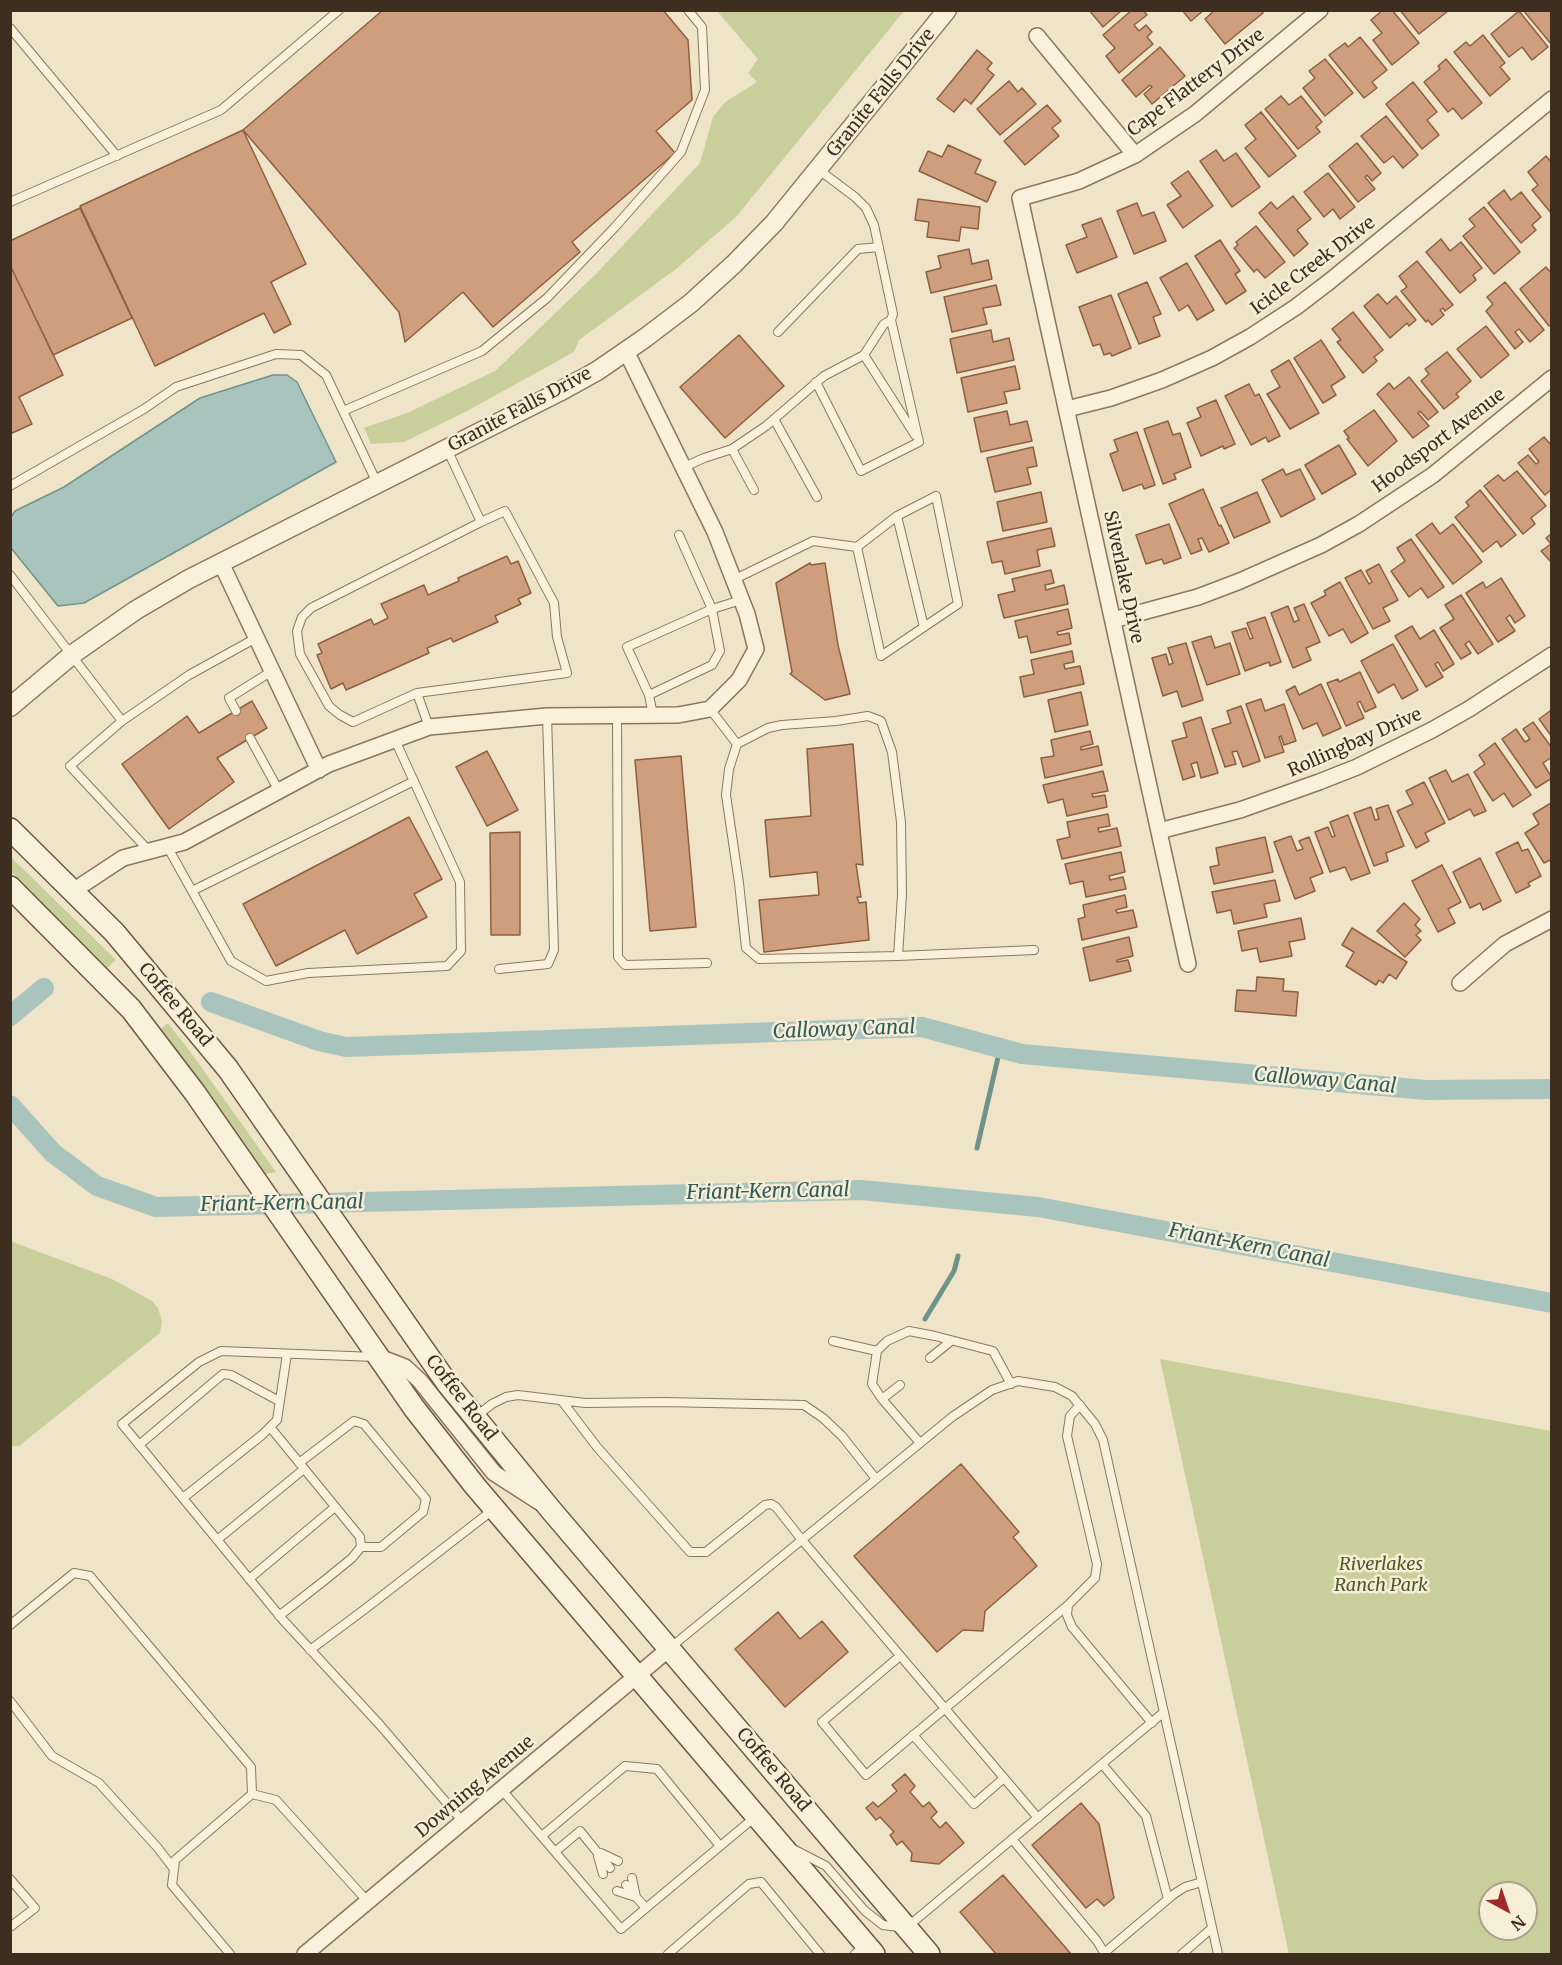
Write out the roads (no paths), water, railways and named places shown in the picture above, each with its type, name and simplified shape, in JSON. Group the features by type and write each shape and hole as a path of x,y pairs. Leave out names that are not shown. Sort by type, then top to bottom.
{"main road":[{"name":"Coffee Road","path":"10,829 115,933 228,1069 447,1383 551,1510 929,1954"},
{"name":"Coffee Road","path":"10,887 131,1009 195,1093 414,1408 494,1509 780,1843 865,1951"}],"street":[{"name":"Granite Falls Drive","path":"10,707 73,654 136,610 221,563 559,392 626,351 691,303 774,223 947,10"},
{"name":"Cape Flattery Drive","path":"1020,198 1079,180 1135,155 1195,114 1316,12"},
{"path":"1037,36 1135,155"},
{"name":"Icicle Creek Drive","path":"1067,409 1111,398 1162,380 1212,358 1259,331 1330,281 1551,99"},
{"name":"Silverlake Drive","path":"1020,198 1188,964"},
{"path":"73,891 123,858 184,842 319,770 429,727 546,716 678,715 710,709 739,680 756,649 741,600 715,532 626,351"},
{"name":"Hoodsport Avenue","path":"1113,620 1188,600 1240,581 1291,559 1350,529 1433,475 1551,378"},
{"path":"221,563 319,770"},
{"name":"Rollingbay Drive","path":"1159,831 1250,807 1357,766 1469,710 1551,655"},
{"path":"1460,983 1505,944 1551,919"},
{"path":"379,1357 405,1367 495,1473 551,1510"},
{"name":"Downing Avenue","path":"305,1954 670,1648"}],"lane":[{"path":"10,202 221,110 339,10"},
{"path":"343,411 482,351 547,298 615,227 681,152 705,90 702,27 688,10"},
{"path":"10,28 117,156"},
{"path":"819,170 855,197 866,208 874,225 893,314 891,320 919,442"},
{"path":"778,332 858,249 879,247"},
{"path":"682,468 732,449 774,419 824,376 864,355 884,324 891,320"},
{"path":"10,486 144,410 176,387 276,354 301,355 326,375 378,484"},
{"path":"864,355 919,442"},
{"path":"816,382 861,471 919,442"},
{"path":"774,419 817,497"},
{"path":"447,449 481,522"},
{"path":"732,449 754,490"},
{"path":"733,580 813,541 857,547 897,516 936,496 958,604 881,656 857,547"},
{"path":"505,511 554,603 557,637 567,673 417,693 353,723 340,715 329,706 300,654 297,631 302,617 311,608 481,522 505,511"},
{"path":"897,516 924,627"},
{"path":"649,694 712,665 720,651 712,609 679,535"},
{"path":"10,575 122,720"},
{"path":"653,715 649,694 627,647 712,609 741,600"},
{"path":"149,851 70,766 122,720 189,675 256,638"},
{"path":"236,711 229,698 273,671"},
{"path":"417,693 429,727"},
{"path":"710,709 737,744"},
{"path":"617,715 618,957 625,965 706,963"},
{"path":"499,969 548,964 554,950 546,716"},
{"path":"898,956 902,895 901,822 892,752 881,721 868,716 782,725 768,728 737,744 729,769 726,795 746,948 759,959 898,956 1034,950"},
{"path":"250,738 279,791"},
{"path":"167,846 231,961 266,981 308,973 447,966 461,951 460,882 395,740"},
{"path":"192,891 414,781"},
{"path":"920,1443 872,1384 877,1351 887,1341 909,1331 993,1352 1011,1384"},
{"path":"833,1341 877,1351"},
{"path":"930,1358 951,1341"},
{"path":"379,1357 221,1351 199,1362 122,1424 279,1616 380,1725 463,1822"},
{"path":"183,1498 277,1420 287,1354"},
{"path":"139,1445 224,1374 279,1401"},
{"path":"670,1648 952,1417 992,1390 1018,1381 1055,1387 1072,1396 1095,1424 1103,1440 1218,1954"},
{"path":"882,1399 900,1385"},
{"path":"475,1417 492,1404 506,1397 518,1395 585,1403 804,1405 823,1418 842,1436 876,1479"},
{"path":"562,1401 597,1447 690,1552 706,1552 765,1505 771,1504 776,1507 1038,1818"},
{"path":"900,1656 822,1722 866,1775 1068,1605 1095,1578 1097,1564 1066,1436 1070,1416 1080,1405"},
{"path":"217,1539 354,1421 364,1424 426,1499 423,1512 381,1548 361,1547"},
{"path":"270,1427 360,1537 361,1547 352,1558 279,1616"},
{"path":"249,1579 335,1507"},
{"path":"310,1650 366,1610 494,1509"},
{"path":"10,1625 74,1573 90,1576 250,1767 252,1794"},
{"path":"1068,1605 1067,1615 1072,1627 1152,1723"},
{"path":"10,1701 52,1756 99,1783 174,1869"},
{"path":"780,1843 826,1866 865,1911 883,1925 906,1928 1164,1712"},
{"path":"913,1735 974,1804 1004,1778"},
{"path":"1102,1764 1146,1816 1168,1899"},
{"path":"543,1835 625,1766 657,1769 720,1846"},
{"path":"502,1790 543,1835 621,1929 757,1816"},
{"path":"230,1954 172,1885 175,1860 252,1794"},
{"path":"252,1794 276,1800 368,1902"},
{"path":"556,1851 580,1831 610,1868"},
{"path":"1012,1839 1097,1941 1105,1954 1168,1899 1185,1887 1202,1882"},
{"path":"597,1852 618,1861"},
{"path":"597,1852 603,1874"},
{"path":"632,1878 636,1897"},
{"path":"10,1879 35,1908 10,1927"},
{"path":"668,1954 749,1884 761,1882 820,1954"},
{"path":"626,1885 646,1908"},
{"path":"616,1891 636,1897"},
{"path":"1182,1954 1212,1928"}],"water":[{"path":"273,375 287,375 297,382 336,462 84,603 58,606 11,548 11,517 15,511 64,487 200,398"}],"waterway":[{"name":"Calloway Canal","path":"10,1016 44,988"},
{"name":"Calloway Canal","path":"211,1002 319,1041 346,1047 922,1027 1022,1054 1426,1090 1552,1089"},
{"path":"977,1148 1000,1049"},
{"name":"Friant-Kern Canal","path":"10,1105 53,1153 97,1186 156,1207 861,1190 1038,1207 1552,1303"},
{"path":"925,1319 954,1271 958,1256"}],"park label":[{"name":"Riverlakes Ranch Park","path":"1381,1575"}]}
